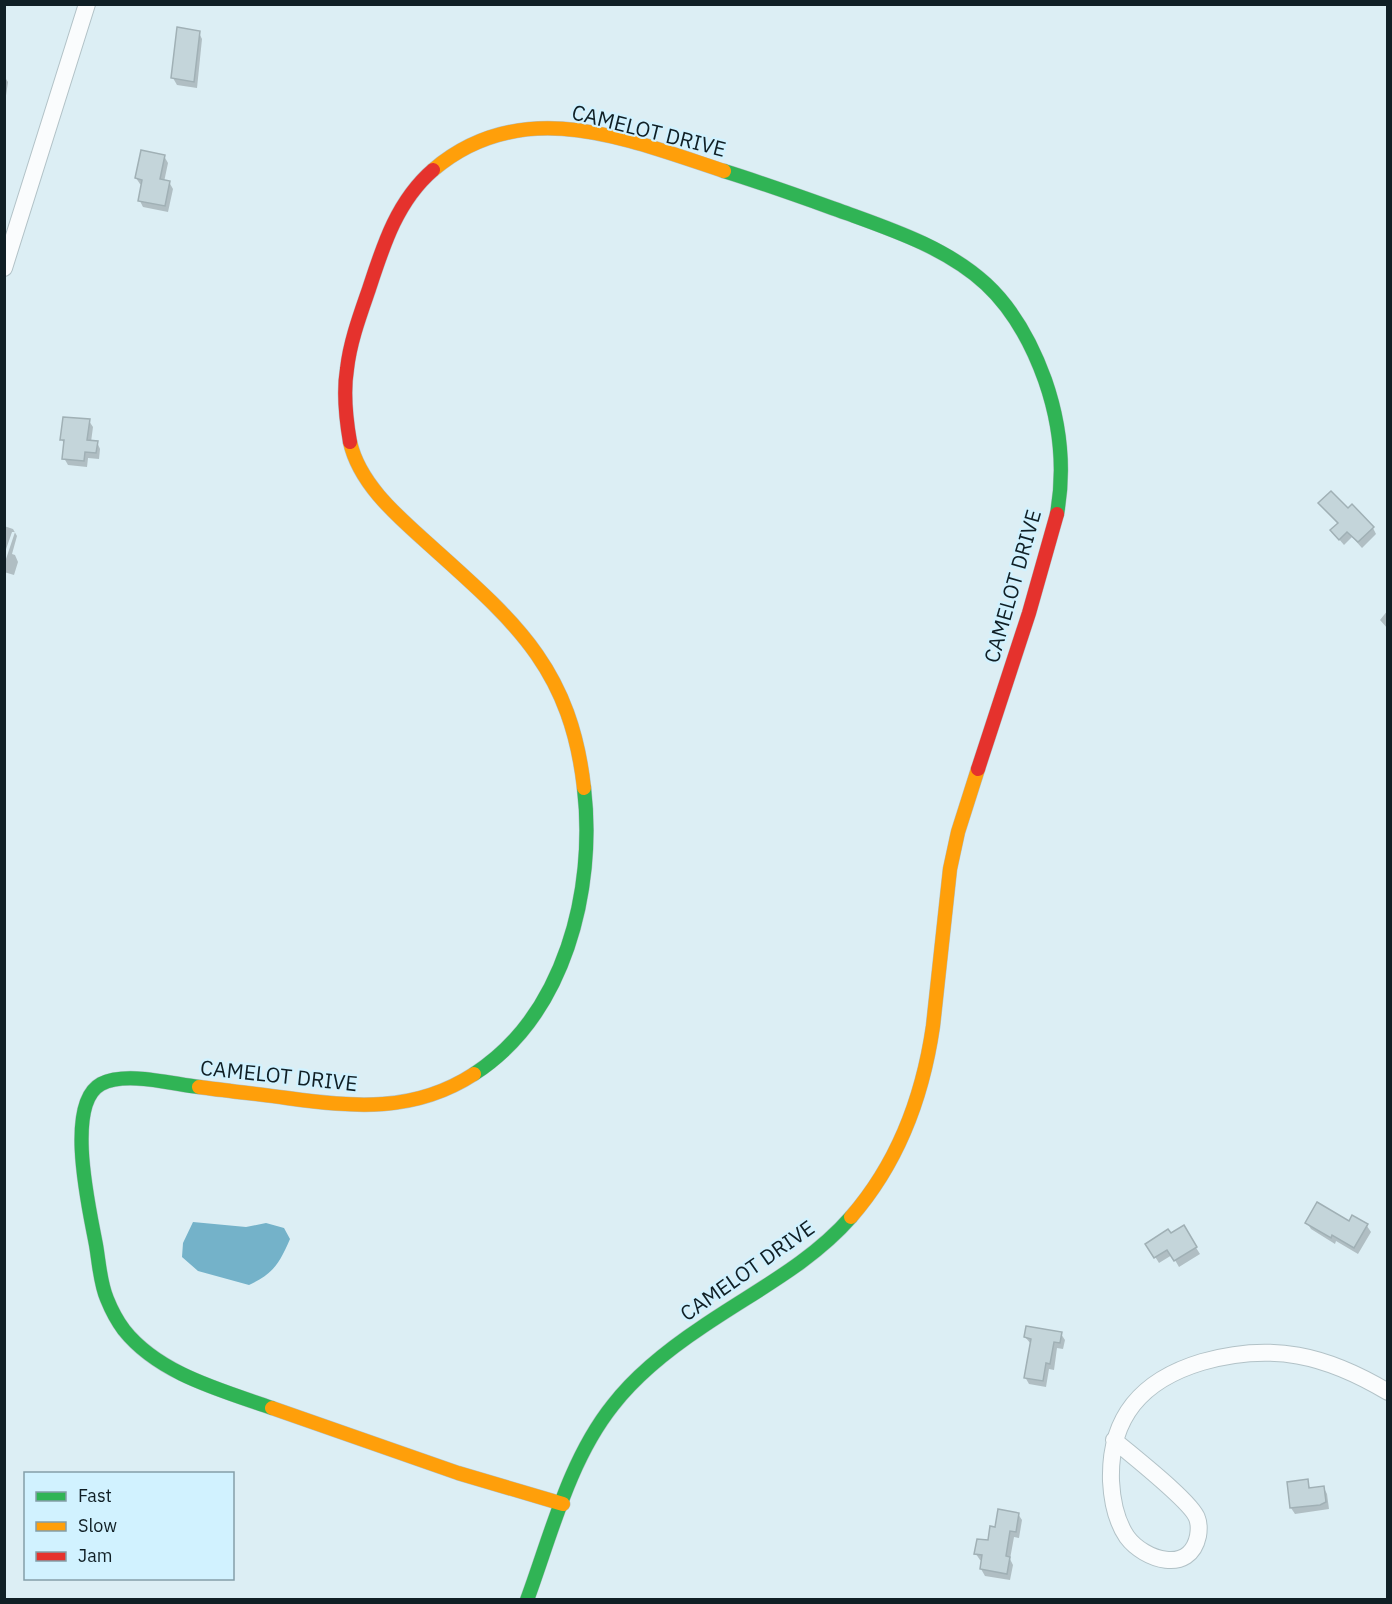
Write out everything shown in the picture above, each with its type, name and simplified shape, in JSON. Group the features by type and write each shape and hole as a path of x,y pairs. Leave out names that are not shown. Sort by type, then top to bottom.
{"street":[{"path":"4,268 87,4"},
{"name":"CAMELOT DRIVE","path":"527,1599 563,1504 593,1436 612,1404 659,1358 832,1238 857,1211 888,1164 912,1114 927,1061 945,896 956,841 1055,524 1061,469 1056,413 1040,361 1012,313 988,285 959,263 911,238 739,175 632,142 577,129 541,127 504,132 469,143 438,164 413,191 385,238 346,360 344,397 352,453 370,485 409,525 491,599 529,640 558,688 577,740 586,794 587,849 580,904 564,957 539,1007 504,1051 460,1085 408,1103 354,1107 136,1079 117,1079 99,1085 87,1100 81,1136 82,1172 106,1297 124,1330 151,1356 183,1374 216,1388 458,1473 563,1504"},
{"path":"1114,1440 1193,1511 1199,1528 1194,1546 1182,1558 1173,1561 1155,1557 1132,1542 1117,1516 1112,1493 1114,1440 1120,1424 1141,1395 1156,1381 1219,1357 1268,1352 1310,1357 1345,1369 1388,1392"}],"water":[{"path":"193,1222 246,1227 266,1223 284,1228 290,1239 275,1267 249,1285 198,1271 182,1257 183,1243"}],"building":[{"path":"177,27 200,31 194,82 171,78"},
{"path":"141,150 165,155 160,179 170,181 165,206 138,201 142,180 135,178"},
{"path":"63,417 90,419 87,440 98,441 96,453 85,452 84,461 62,459 64,440 60,440"},
{"path":"1331,491 1348,508 1352,504 1374,527 1358,542 1347,532 1339,540 1330,530 1338,523 1318,503"},
{"path":"1317,1202 1349,1221 1352,1215 1368,1224 1354,1248 1305,1223"},
{"path":"1184,1225 1197,1247 1174,1261 1167,1250 1154,1258 1145,1244 1168,1229 1171,1233"},
{"path":"1026,1326 1062,1332 1060,1343 1054,1342 1050,1364 1046,1363 1043,1381 1024,1378 1031,1339 1024,1337"},
{"path":"1308,1479 1309,1488 1324,1486 1326,1502 1320,1505 1290,1508 1287,1482"},
{"path":"998,1509 1019,1513 1016,1532 1010,1531 1006,1556 1010,1557 1007,1574 980,1569 982,1555 974,1554 977,1539 988,1540 990,1526 995,1527"}],"traffic: fast":[{"path":"724,171 849,214 921,242 971,272 996,294 1014,316 1028,341 1050,396 1060,446 1061,480 1057,514"},
{"path":"474,1074 505,1049 531,1019 552,984 568,947 585,867 584,788"},
{"path":"199,1087 136,1078 111,1080 101,1084 90,1095 84,1113 82,1160 103,1286 110,1307 124,1330 155,1358 192,1379 272,1408"},
{"path":"527,1600 562,1499 584,1450 622,1394 666,1353 799,1263 835,1234 851,1217"}],"traffic: slow":[{"path":"433,170 467,147 502,134 538,128 575,130 612,137 724,171"},
{"path":"350,442 361,470 379,496 483,594 531,646 550,675 565,707 577,745 584,788"},
{"path":"851,1217 868,1196 895,1151 923,1077 933,1026 950,869 958,832 978,769"},
{"path":"199,1087 336,1104 383,1104 429,1095 451,1087 474,1074"},
{"path":"272,1408 458,1473 563,1504"}],"traffic: jam":[{"path":"350,442 345,387 348,359 356,329 393,225 420,182 433,170"},
{"path":"978,769 1029,613 1057,514"}]}
